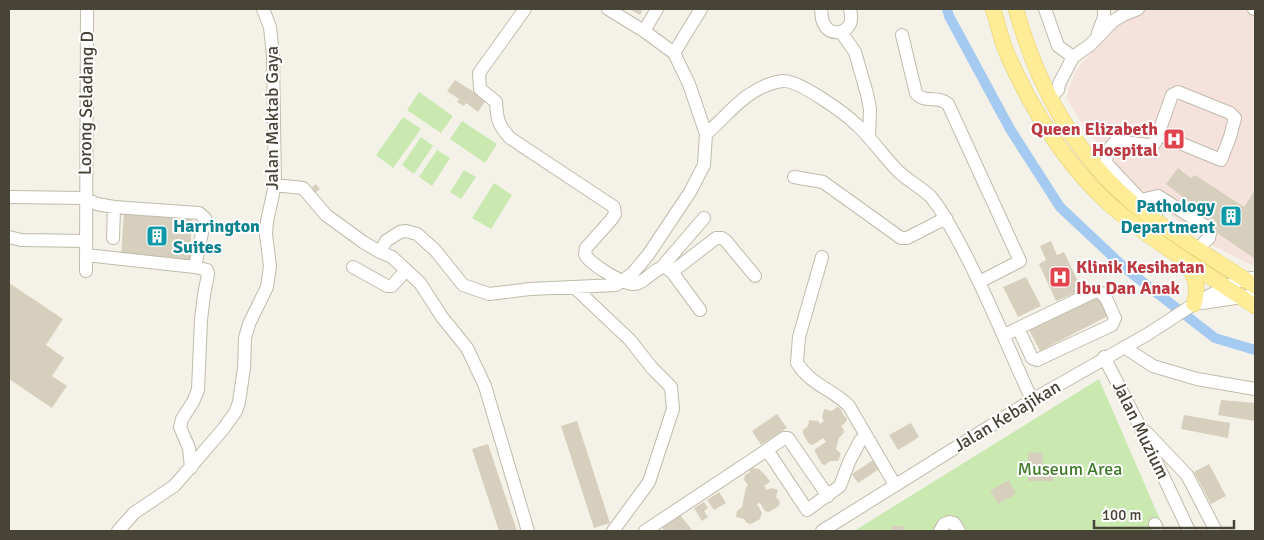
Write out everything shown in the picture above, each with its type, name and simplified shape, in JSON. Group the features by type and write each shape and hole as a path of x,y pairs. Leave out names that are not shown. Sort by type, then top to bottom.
{"main road":[{"path":"993,9 1007,54 1029,97 1058,145 1102,197 1127,219 1186,261 1225,287 1251,299"},
{"path":"1016,9 1038,72 1050,97 1072,136 1101,172 1127,198 1156,221 1197,249 1251,281"},
{"path":"1058,145 1063,147 1067,145 1072,136"},
{"path":"1186,261 1196,280 1198,289 1194,304"}],"street":[{"name":"Lorong Seladang D","path":"86,271 87,9"},
{"name":"Jalan Maktab Gaya","path":"118,531 134,513 174,486 191,468 236,411 239,402 244,368 245,338 249,324 267,287 270,266 266,234 274,185 272,41 264,9"},
{"path":"525,9 479,73 480,89 496,102 496,116 501,128 510,138 614,207 615,214 586,248 585,254 590,262 622,281 635,284 667,270 716,238 722,238 755,276"},
{"path":"380,252 386,242 400,232 406,231 417,234 428,243 464,285 489,294 616,285 632,274 648,255 690,192 704,165 706,134 689,84 674,53 644,31 608,9"},
{"path":"644,31 657,9"},
{"path":"674,53 701,9"},
{"path":"821,9 822,20 827,29 841,32 851,22 850,9"},
{"path":"1045,9 1058,46 1073,57"},
{"path":"1096,38 1104,17 1104,9"},
{"path":"1050,97 1058,90 1059,84 1073,57 1090,45 1113,21 1138,9"},
{"path":"841,32 855,52 867,94 870,109 869,138"},
{"path":"902,35 916,93 922,98 940,99 948,104 1020,261 979,282"},
{"path":"706,134 745,97 756,90 784,81 796,83 851,120 901,174 931,197 946,218 979,282 1032,400"},
{"path":"1158,134 1221,160 1235,118 1230,113 1178,92 1172,95 1158,134 1155,143 1148,145 1116,142 1110,147 1106,155 1106,163 1141,200 1158,196 1207,227 1210,233 1209,238 1197,249"},
{"path":"794,177 822,182 901,238 907,238 946,218"},
{"path":"274,185 303,188 326,215 380,252 392,257 420,283 442,317 467,348 484,386 528,531"},
{"path":"1156,221 1155,211 1158,196"},
{"path":"9,197 86,198 97,204 114,207 203,215 205,218 200,268"},
{"path":"112,238 114,207"},
{"path":"667,270 704,218"},
{"path":"9,236 21,240 86,241"},
{"path":"86,255 207,270 201,320 198,390 182,419 180,427 188,442 191,468"},
{"path":"822,257 799,337 797,363 812,381 841,398 850,406 895,485"},
{"path":"353,267 387,286 392,286 406,270"},
{"path":"667,270 700,310"},
{"name":"Jalan Kebajikan","path":"827,530 895,485 1032,400 1104,357 1148,334 1194,304 1225,287 1251,281"},
{"path":"574,287 630,340 671,388 673,409 649,482 613,531"},
{"path":"1004,335 1018,328 1096,291 1104,296 1115,318 1112,325 1037,360 1032,358 1018,328"},
{"name":"Jalan Kebajikan","path":"1194,304 1251,299"},
{"path":"1124,347 1153,366 1197,379 1255,390"},
{"name":"Jalan Muzium","path":"1104,357 1139,425 1189,531"},
{"path":"1139,425 1187,475 1216,531"},
{"path":"767,450 807,510 840,486 849,462 860,441 866,435"},
{"path":"646,531 784,438 788,438 828,496"},
{"path":"188,442 204,443 212,441"},
{"path":"940,531 944,524 950,522 954,523 959,531"}],"shaded area":[{"name":"Queen Elizabeth Hospital","path":"1115,9 1255,9 1255,265 1249,264 1205,241 1140,191 1116,167 1081,122 1067,99 1076,71 1110,30"}],"green space":[{"path":"419,92 453,116 441,133 407,110"},
{"path":"403,117 421,129 393,168 376,155"},
{"path":"462,121 497,144 485,163 450,139"},
{"path":"421,137 433,146 414,174 402,165"},
{"path":"437,150 450,158 432,186 419,177"},
{"path":"464,170 476,177 461,199 450,192"},
{"path":"494,183 512,195 491,229 472,218"},
{"name":"Museum Area","path":"1099,379 1165,531 854,531"}],"building":[{"path":"629,9 643,9 640,15"},
{"path":"455,80 486,100 478,112 466,103 464,106 457,102 459,99 447,91"},
{"name":"Pathology Department","path":"1178,168 1191,178 1195,175 1244,207 1255,190 1255,259 1213,230 1217,224 1166,184"},
{"path":"316,184 320,189 315,193 311,188"},
{"name":"Harrington Suites","path":"124,211 192,215 190,261 121,258"},
{"name":"Klinik Kesihatan Ibu Dan Anak","path":"1051,241 1057,255 1064,252 1082,290 1056,301 1039,264 1046,260 1040,246"},
{"path":"1026,277 1041,306 1018,317 1003,287"},
{"path":"9,283 63,319 46,345 64,358 52,376 67,386 52,408 9,379"},
{"path":"1097,295 1108,316 1040,351 1029,330"},
{"path":"1221,400 1255,403 1255,421 1218,415"},
{"path":"837,407 840,408 847,418 846,422 841,426 844,430 839,438 836,449 841,454 838,461 830,461 825,465 822,464 815,449 826,442 823,438 813,445 809,444 803,434 803,430 808,426 809,420 818,421 820,424 824,421 822,418 824,409 832,411"},
{"path":"777,414 787,428 761,445 752,431"},
{"path":"1184,415 1230,423 1228,438 1181,429"},
{"path":"577,421 610,523 594,528 561,426"},
{"path":"911,423 919,437 898,450 889,435"},
{"path":"488,444 517,531 499,531 472,449"},
{"path":"1028,452 1043,453 1043,471 1053,471 1053,481 1028,481"},
{"path":"873,460 879,469 858,483 852,474"},
{"path":"1209,464 1226,496 1211,504 1194,472"},
{"path":"752,468 759,469 766,476 770,482 764,486 767,490 771,488 778,490 776,497 780,502 779,506 769,512 765,511 760,503 757,504 762,513 760,519 751,524 747,523 744,519 736,517 737,511 742,507 748,485 744,480 745,475"},
{"path":"1009,480 1016,494 998,504 990,491"},
{"path":"719,492 726,503 714,510 707,500"},
{"path":"704,502 708,508 704,511 708,517 702,521 694,508"},
{"path":"680,515 693,531 664,531 662,527"},
{"path":"891,526 904,526 904,531 892,531"}],"waterway":[{"path":"947,9 1010,129 1060,207 1126,269 1215,338 1255,350"}],"place":[{"name":"Queen Elizabeth Hospital","path":"1174,139"},
{"name":"Pathology Department","path":"1231,216"},
{"name":"Harrington Suites","path":"157,236"},
{"name":"Klinik Kesihatan Ibu Dan Anak","path":"1060,277"}]}
